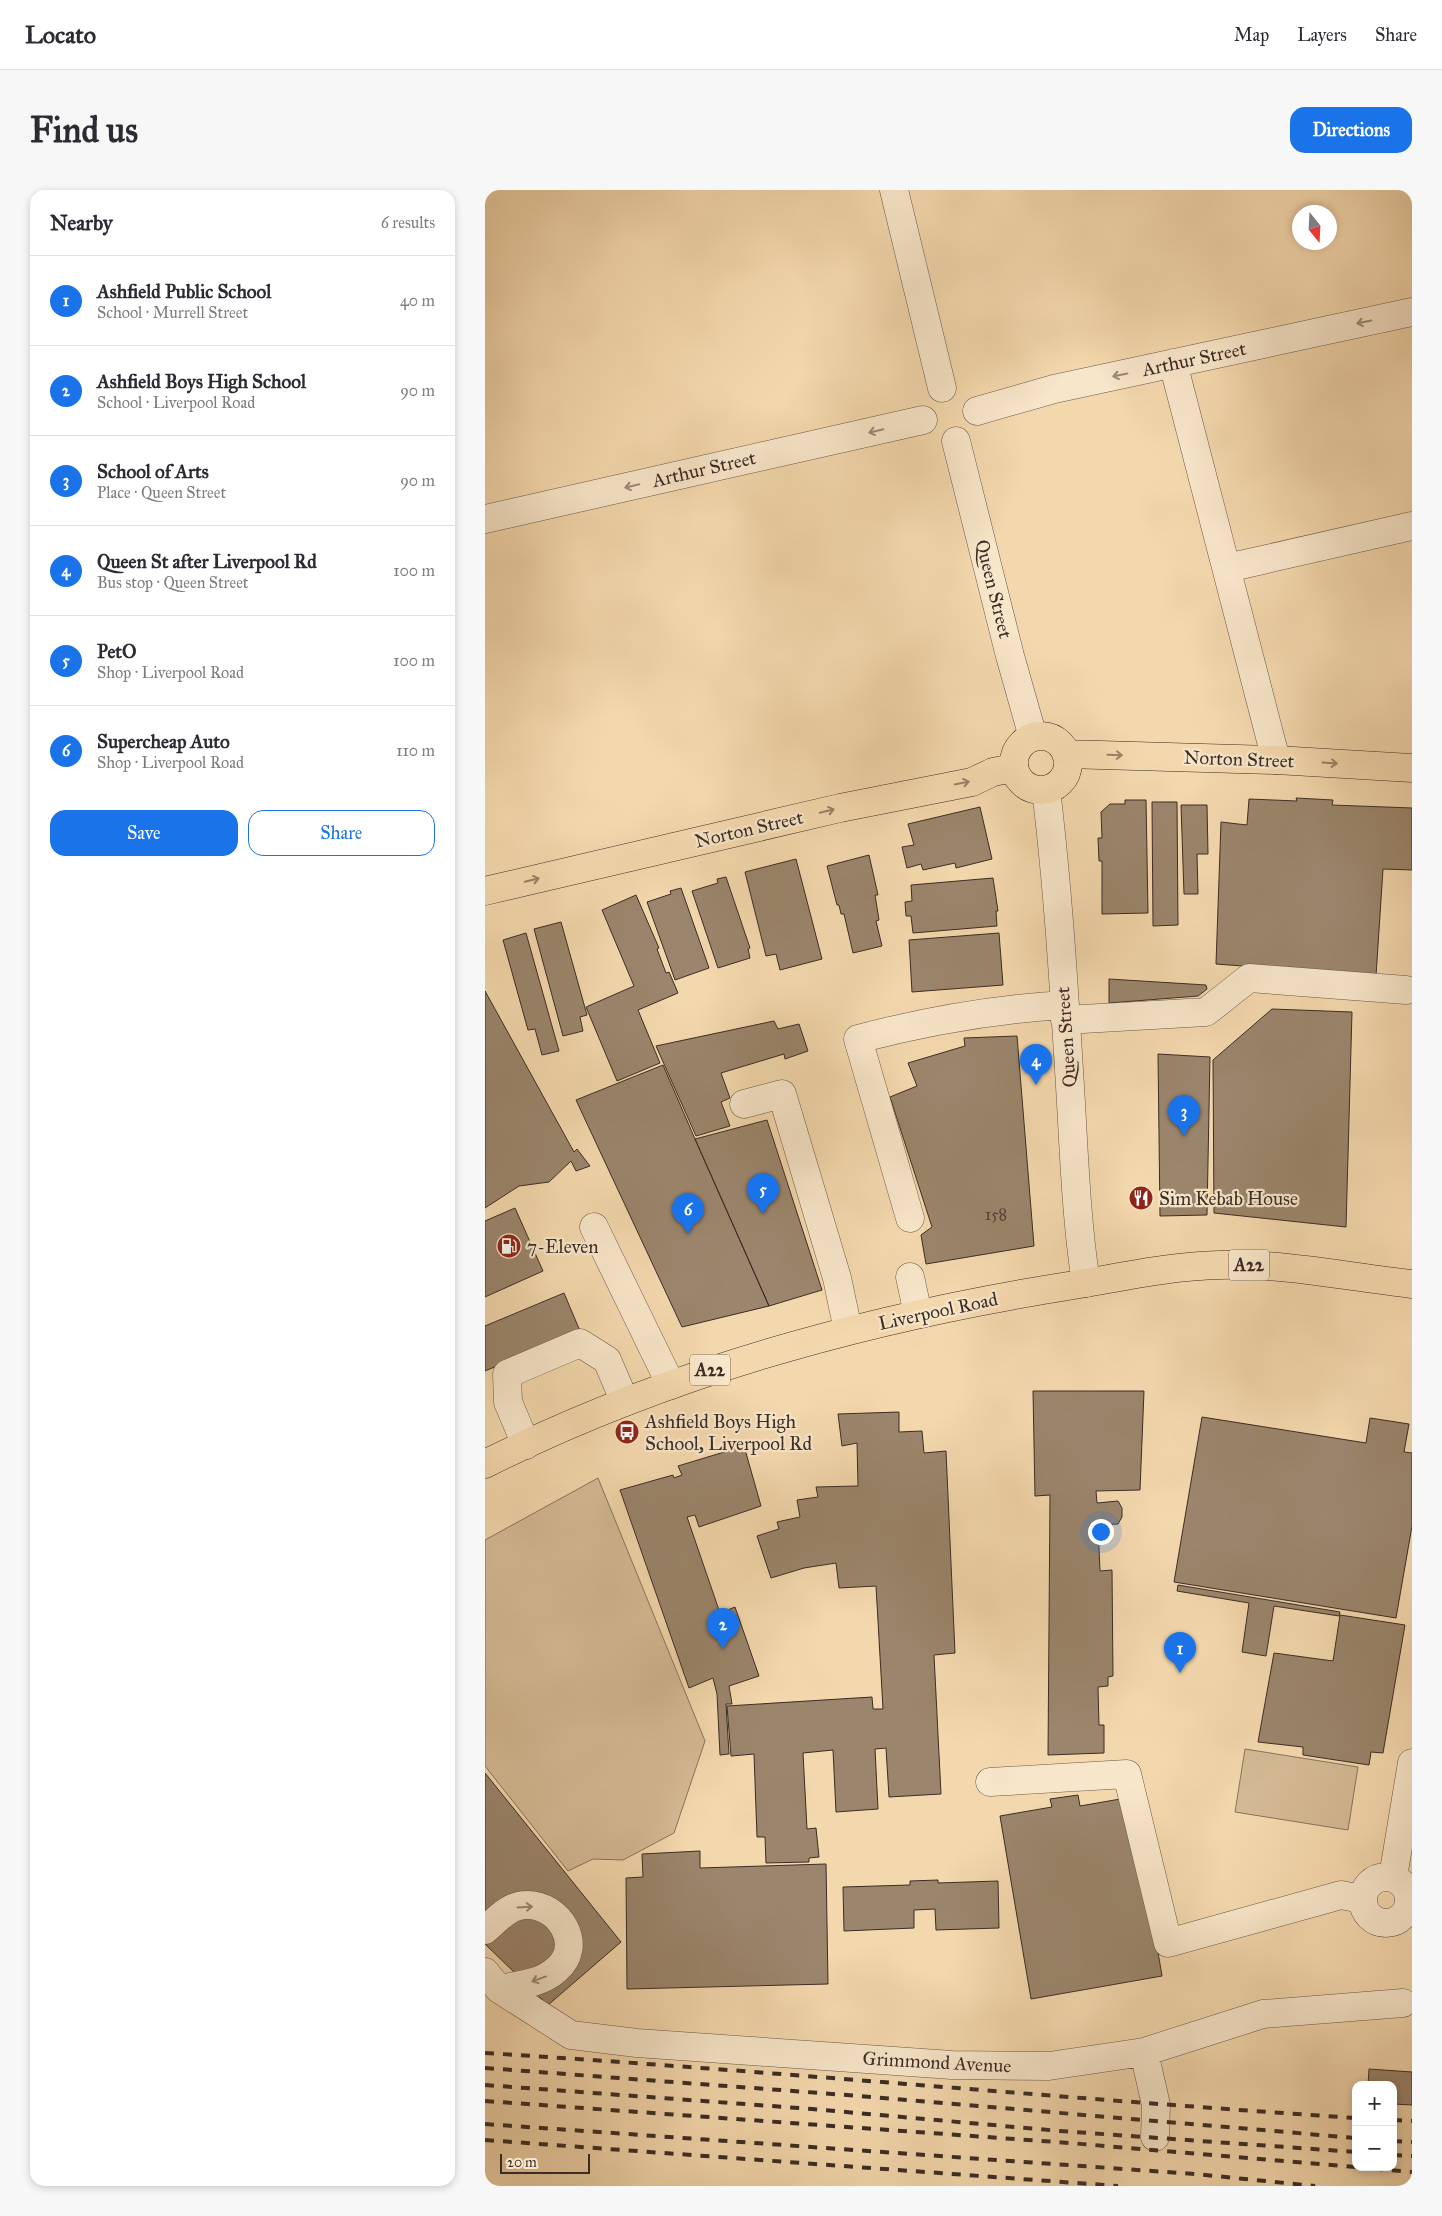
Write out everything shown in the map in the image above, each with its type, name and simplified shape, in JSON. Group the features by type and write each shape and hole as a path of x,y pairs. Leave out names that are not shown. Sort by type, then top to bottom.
{"main road":[{"path":"1033,737 1051,738 1059,743 1067,754 1068,770 1063,781 1055,787 1046,790 1036,790 1025,786 1019,780 1013,768 1018,748 1024,741 1033,737"},
{"name":"Norton Street","path":"1067,754 1276,760 1412,768"},
{"name":"Norton Street","path":"485,891 840,808 972,782 993,772 1013,768"},
{"name":"Liverpool Road","path":"485,1464 625,1402 705,1371 848,1330 1031,1291 1173,1268 1219,1265 1259,1265 1412,1284"}],"street":[{"path":"894,190 942,388"},
{"name":"Arthur Street","path":"977,411 1054,389 1412,312"},
{"path":"1173,363 1276,760"},
{"path":"950,387 965,391 971,397 977,411 975,426 964,438 956,441 939,439 932,435 923,420 924,404 935,392 942,388 950,387"},
{"name":"Arthur Street","path":"485,519 923,420"},
{"name":"Queen Street","path":"956,441 1010,656 1033,737"},
{"path":"1227,568 1412,526"},
{"name":"Queen Street","path":"1046,790 1053,851 1065,1012 1078,1232 1086,1283"},
{"path":"911,1218 858,1039 894,1029 1011,1008 1065,1012 1206,1012 1249,978 1406,990"},
{"path":"744,1104 782,1094 837,1278 848,1330"},
{"path":"594,1227 671,1384"},
{"path":"910,1277 918,1314"},
{"path":"526,1445 508,1402 507,1374 580,1344 607,1360 625,1402"},
{"path":"1393,1878 1412,1768"},
{"path":"990,1782 1127,1774 1169,1944 1341,1895 1362,1899"},
{"path":"1378,1877 1393,1878 1399,1880 1408,1892 1408,1914 1393,1922 1379,1922 1367,1914 1362,1899 1367,1886 1372,1881 1378,1877"},
{"path":"485,1930 509,1909 526,1905 545,1908 559,1920 570,1937 569,1954 557,1969 541,1980 492,1981"},
{"name":"Grimmond Avenue","path":"492,1981 571,2035 637,2043 961,2065 1049,2066 1143,2052 1263,2014 1403,2003"},
{"path":"1143,2052 1156,2105 1155,2137"}],"shaded area":[{"path":"598,1478 705,1741 674,1833 623,1860 593,1859 568,1871 485,1766 485,1540"},
{"path":"1245,1749 1358,1767 1348,1830 1235,1812"}],"building":[{"path":"1296,798 1333,800 1332,805 1412,808 1412,870 1383,869 1376,976 1216,964 1221,822 1247,825 1249,799 1297,801"},
{"path":"1125,800 1146,800 1148,913 1102,914 1102,861 1099,861 1098,838 1102,838 1101,812 1110,804 1125,804"},
{"path":"1152,802 1177,802 1178,925 1153,926"},
{"path":"1181,805 1207,805 1208,854 1197,854 1198,894 1184,894"},
{"path":"980,807 992,859 956,868 955,863 923,870 921,864 907,868 902,847 914,845 908,824"},
{"path":"869,855 878,895 875,895 879,920 876,921 882,946 853,953 844,914 841,914 839,905 837,905 827,866"},
{"path":"796,859 822,959 780,970 776,954 766,956 745,872"},
{"path":"726,877 750,948 748,949 750,958 718,968 692,891 718,883 717,879"},
{"path":"993,878 998,911 996,911 997,926 913,933 911,916 906,916 905,902 912,901 911,885"},
{"path":"681,888 709,968 675,980 647,902 671,894 670,891"},
{"path":"636,895 659,948 657,949 666,973 669,972 678,993 638,1010 660,1063 617,1081 586,1007 634,986 602,910"},
{"path":"561,922 587,1015 580,1017 583,1031 563,1036 534,929"},
{"path":"526,933 559,1051 542,1055 535,1029 528,1030 503,940"},
{"path":"999,933 1003,985 912,992 909,940"},
{"path":"1109,979 1206,985 1207,989 1198,996 1109,1003"},
{"path":"485,991 574,1152 577,1149 590,1166 576,1171 571,1161 549,1182 519,1186 485,1208"},
{"path":"1272,1009 1352,1012 1346,1227 1214,1213 1213,1060"},
{"path":"774,1021 778,1029 799,1024 808,1051 785,1059 784,1054 721,1073 730,1098 721,1102 730,1126 696,1136 656,1046"},
{"path":"1017,1036 1034,1246 926,1264 921,1235 932,1227 890,1097 917,1086 908,1063 965,1046 964,1038"},
{"path":"1158,1054 1210,1057 1207,1215 1160,1216"},
{"path":"663,1065 769,1306 682,1327 576,1100"},
{"path":"767,1120 822,1290 769,1306 695,1139"},
{"name":"7-Eleven","path":"515,1208 543,1271 485,1297 485,1221"},
{"path":"564,1293 580,1331 485,1371 485,1326"},
{"path":"1033,1391 1144,1391 1140,1490 1096,1491 1097,1503 1118,1501 1122,1508 1122,1517 1118,1524 1098,1525 1100,1571 1112,1570 1113,1676 1108,1677 1108,1686 1098,1687 1099,1725 1104,1725 1104,1753 1048,1755 1050,1495 1035,1496"},
{"path":"899,1412 899,1432 922,1431 924,1453 946,1451 955,1653 934,1655 941,1794 889,1797 886,1748 875,1749 878,1809 836,1812 833,1750 803,1753 807,1829 816,1828 819,1857 809,1858 809,1862 766,1863 765,1837 757,1837 754,1754 731,1756 727,1706 872,1697 873,1709 883,1709 876,1586 839,1588 836,1563 804,1568 771,1578 757,1536 779,1529 777,1522 800,1517 797,1500 818,1497 816,1487 858,1486 857,1443 842,1446 838,1414"},
{"path":"1202,1417 1366,1443 1370,1418 1409,1424 1404,1452 1412,1453 1412,1526 1396,1618 1174,1582"},
{"path":"744,1446 761,1506 699,1527 695,1515 687,1517 720,1613 735,1607 759,1676 729,1686 732,1704 726,1704 729,1754 720,1755 717,1694 713,1678 689,1688 620,1490 673,1475 674,1478 682,1475 678,1466"},
{"path":"1178,1585 1340,1612 1339,1616 1274,1606 1266,1656 1242,1652 1249,1603 1177,1591"},
{"path":"1340,1615 1405,1625 1383,1753 1371,1752 1369,1765 1303,1755 1303,1747 1258,1742 1274,1653 1333,1661"},
{"path":"485,1773 621,1942 548,2005 485,1944"},
{"path":"1078,1795 1080,1806 1132,1797 1162,1976 1031,1999 1000,1816 1052,1807 1050,1799"},
{"path":"700,1851 700,1868 826,1864 828,1984 627,1989 626,1878 643,1877 642,1854"},
{"path":"938,1880 938,1883 998,1881 999,1928 936,1930 935,1909 914,1910 914,1928 844,1931 843,1887 910,1885 910,1881"},
{"path":"1369,2069 1412,2072 1412,2105 1397,2104 1397,2081 1368,2081"}],"railway":[{"path":"485,2053 1352,2118"},
{"path":"485,2068 860,2096 1352,2138"},
{"path":"485,2085 812,2109 1060,2131 1352,2152"},
{"path":"485,2101 1070,2143 1352,2167"},
{"path":"1397,2120 1412,2121"},
{"path":"485,2124 1195,2174 1315,2186"},
{"path":"485,2140 1118,2186"},
{"path":"1397,2141 1412,2142"},
{"path":"1397,2155 1412,2156"},
{"path":"1397,2171 1412,2172"}],"place":[{"name":"Queen St after Liverpool Rd","path":"1036,1085"},
{"name":"School of Arts","path":"1184,1136"},
{"name":"Sim Kebab House","path":"1141,1198"},
{"name":"PetO","path":"763,1214"},
{"name":"Supercheap Auto","path":"688,1234"},
{"name":"7-Eleven","path":"509,1246"},
{"name":"Ashfield Boys High School, Liverpool Rd","path":"627,1432"},
{"name":"Ashfield Boys High School","path":"723,1649"},
{"name":"Ashfield Public School","path":"1180,1673"}]}
